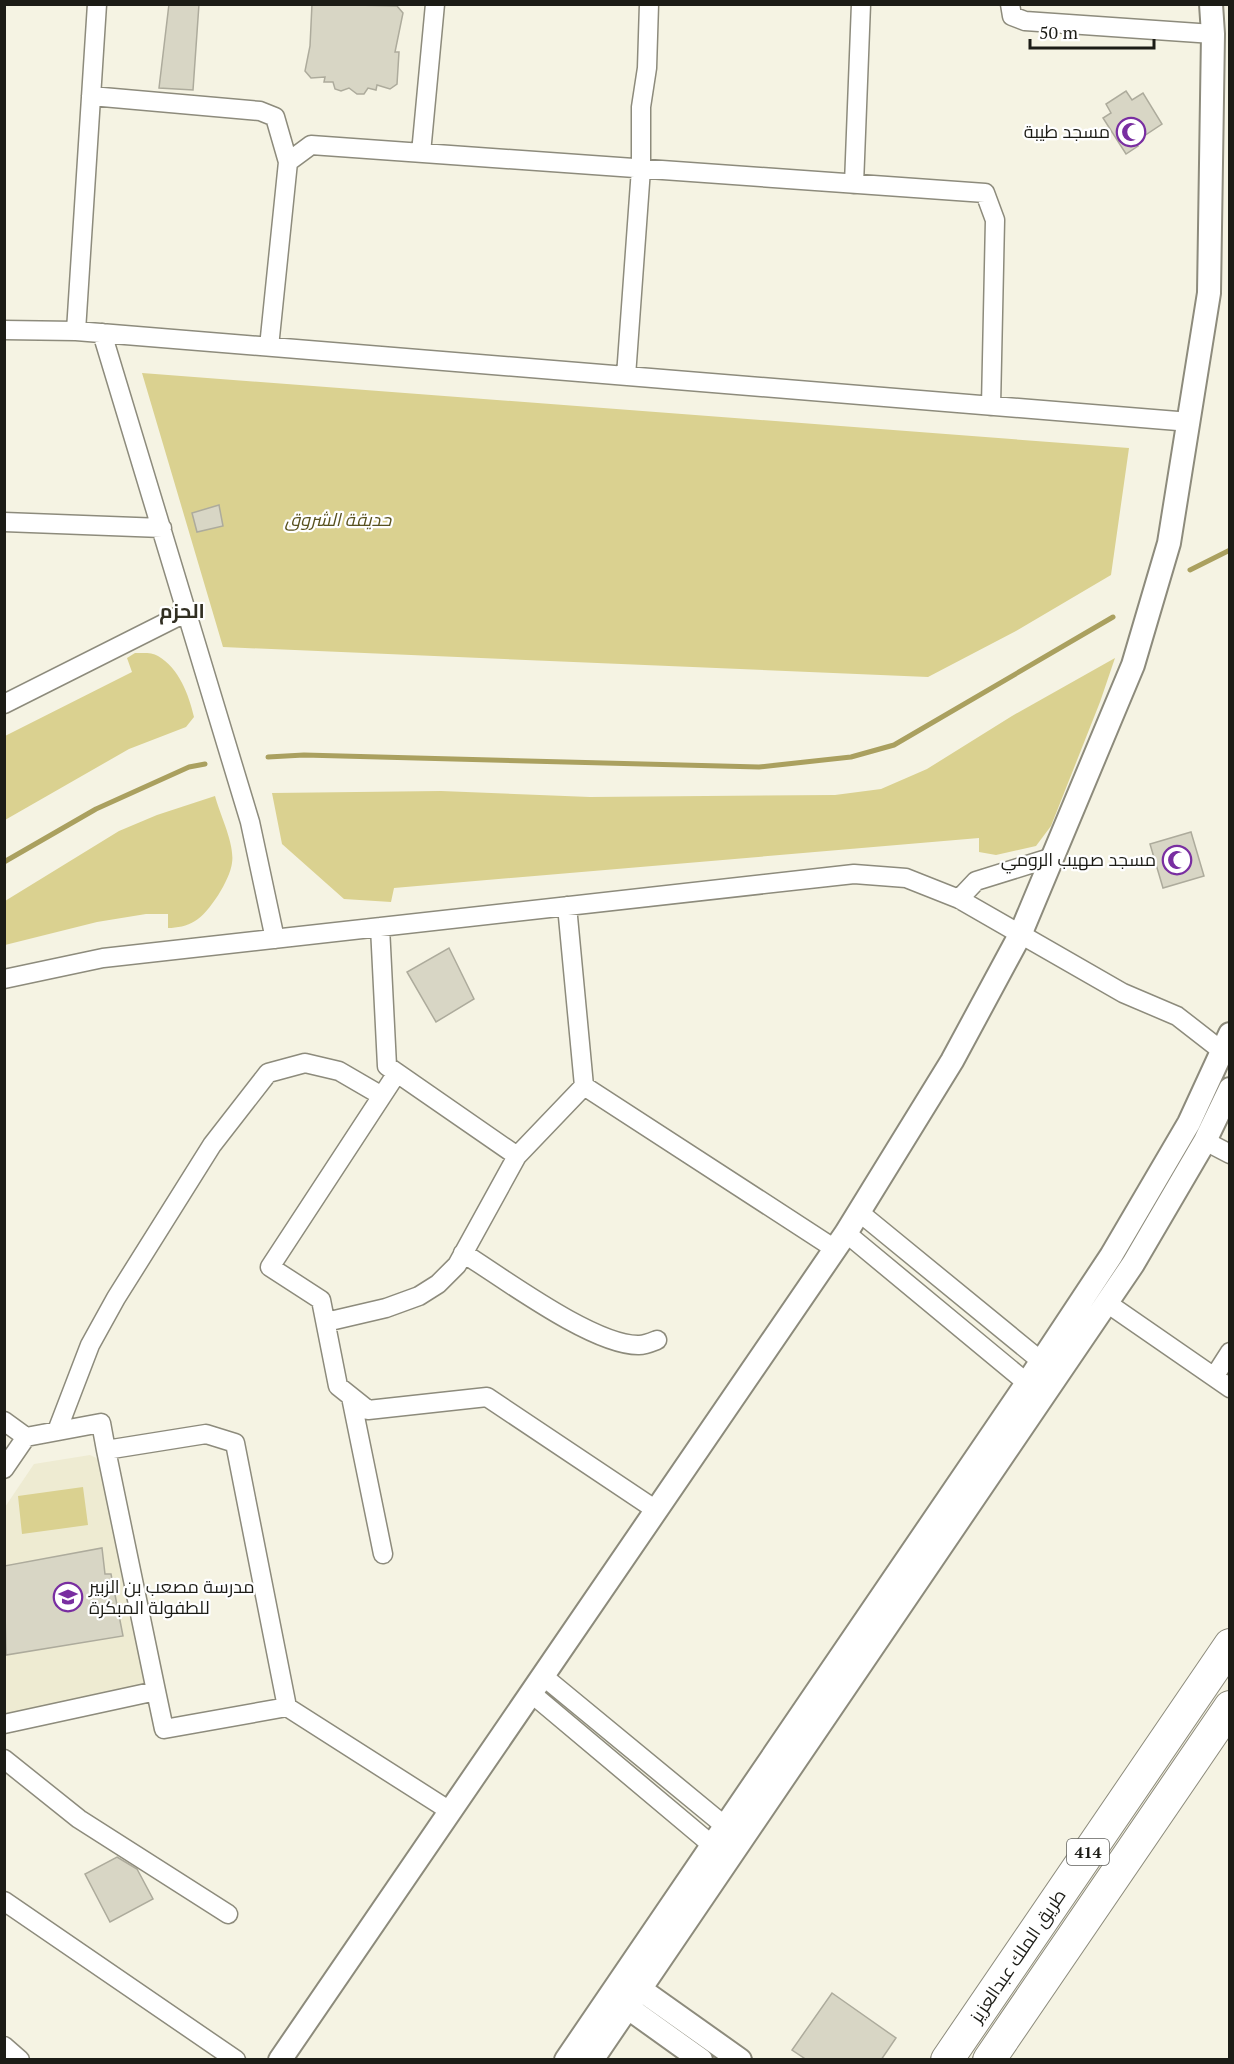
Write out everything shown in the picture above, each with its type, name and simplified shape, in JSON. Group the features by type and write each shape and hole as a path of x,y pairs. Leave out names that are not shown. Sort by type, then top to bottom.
{"highway":[{"name":"طريق الملك عبدالعزيز","path":"947,2060 1230,1644"},
{"name":"طريق الملك عبدالعزيز","path":"989,2060 1229,1707"}],"street":[{"path":"76,331 97,4"},
{"path":"421,153 435,4"},
{"path":"626,376 640,169 641,107 647,69 649,4"},
{"path":"855,184 861,4"},
{"path":"1010,4 1012,16 1025,21 1214,34"},
{"path":"280,2060 840,1241 952,1061 1020,936 1133,665 1169,543 1190,422 1219,294 1214,34 1211,4"},
{"path":"91,96 260,111 275,117 288,162 269,347"},
{"path":"288,162 311,145 985,194 994,220 991,406"},
{"path":"4,330 102,333 1190,422"},
{"path":"102,333 250,822 275,939"},
{"path":"4,522 162,528"},
{"path":"4,704 187,612"},
{"path":"959,899 976,880 1053,857"},
{"path":"4,979 103,958 854,874 906,878 959,899 1123,993 1177,1016 1226,1042 1189,1123 1111,1256 712,1845 592,2060"},
{"path":"326,1323 386,1308 419,1296 438,1284 457,1265 517,1156 584,1086 567,906"},
{"path":"380,927 387,1066 517,1156"},
{"path":"57,1431 90,1345 116,1298 212,1145 268,1073 305,1062 339,1071 382,1096"},
{"path":"397,1073 270,1267 321,1300 338,1386 368,1410 487,1397 656,1510"},
{"path":"584,1086 840,1241 1027,1383"},
{"path":"566,2060 627,1995 734,1850 1133,1264 1205,1141 1222,1124 1230,1089"},
{"path":"1205,1141 1230,1154"},
{"path":"859,1212 1041,1361"},
{"path":"463,1253 552,1310 604,1338 639,1345 657,1340"},
{"path":"1107,1303 1230,1388"},
{"path":"1214,1377 1230,1352"},
{"path":"351,1397 383,1554"},
{"path":"4,1421 26,1437"},
{"path":"4,1469 26,1437 101,1423 164,1729 287,1707 450,1811"},
{"path":"106,1450 206,1434 235,1443 287,1707"},
{"path":"537,1684 725,1826 734,1850"},
{"path":"537,1684 712,1845 734,1850"},
{"path":"4,1724 156,1691"},
{"path":"4,1759 79,1819 228,1914"},
{"path":"4,1901 236,2060"},
{"path":"627,1995 701,2060"},
{"path":"627,1995 740,2060"},
{"path":"4,2046 20,2060"}],"shaded area":[{"name":"مدرسة مصعب بن الزبير للطفولة المبكرة","path":"90,1455 105,1462 148,1687 5,1717 5,1507 34,1464"}],"green space":[{"name":"حديقة الشروق","path":"142,373 1129,448 1111,575 1016,631 928,677 223,647"},
{"path":"135,653 156,655 172,668 186,691 194,717 186,727 129,749 5,820 5,736 132,672 127,658"},
{"path":"1115,658 1051,826 1036,846 996,855 979,852 979,838 394,888 391,902 344,899 282,844 272,793 441,791 590,797 835,795 881,789 927,769 1012,716"},
{"path":"215,796 229,838 232,863 218,895 201,917 189,924 168,928 168,914 146,914 97,922 5,945 5,901 119,831 157,815"},
{"path":"83,1487 88,1525 22,1534 18,1496"}],"building":[{"path":"169,4 199,4 193,90 159,88"},
{"path":"312,4 397,6 403,13 395,52 399,52 397,84 390,89 377,85 376,90 368,88 364,94 357,94 349,88 341,91 335,89 333,82 324,82 325,77 311,78 305,71 310,46"},
{"name":"مسجد طيبة","path":"1126,91 1132,100 1143,93 1162,124 1135,142 1138,146 1126,154 1103,118 1111,113 1106,104"},
{"path":"219,505 223,526 197,532 192,513"},
{"name":"مسجد صهيب الرومي","path":"1191,832 1204,876 1163,888 1150,844"},
{"path":"449,948 474,999 436,1022 407,972"},
{"path":"102,1548 105,1574 111,1574 123,1636 6,1655 4,1566"},
{"path":"117,1857 137,1869 153,1899 110,1922 85,1874"},
{"path":"832,1993 896,2038 881,2060 807,2060 792,2050"}],"waterway":[{"path":"1190,570 1230,550"},
{"path":"268,757 304,755 759,767 851,757 894,745 1113,617"},
{"path":"4,862 96,809 189,767 205,764"}],"place":[{"name":"مسجد طيبة","path":"1131,132"},
{"name":"مسجد صهيب الرومي","path":"1177,860"},
{"name":"مدرسة مصعب بن الزبير للطفولة المبكرة","path":"68,1597"}],"district":[{"name":"الحزم","path":"182,611"}]}
